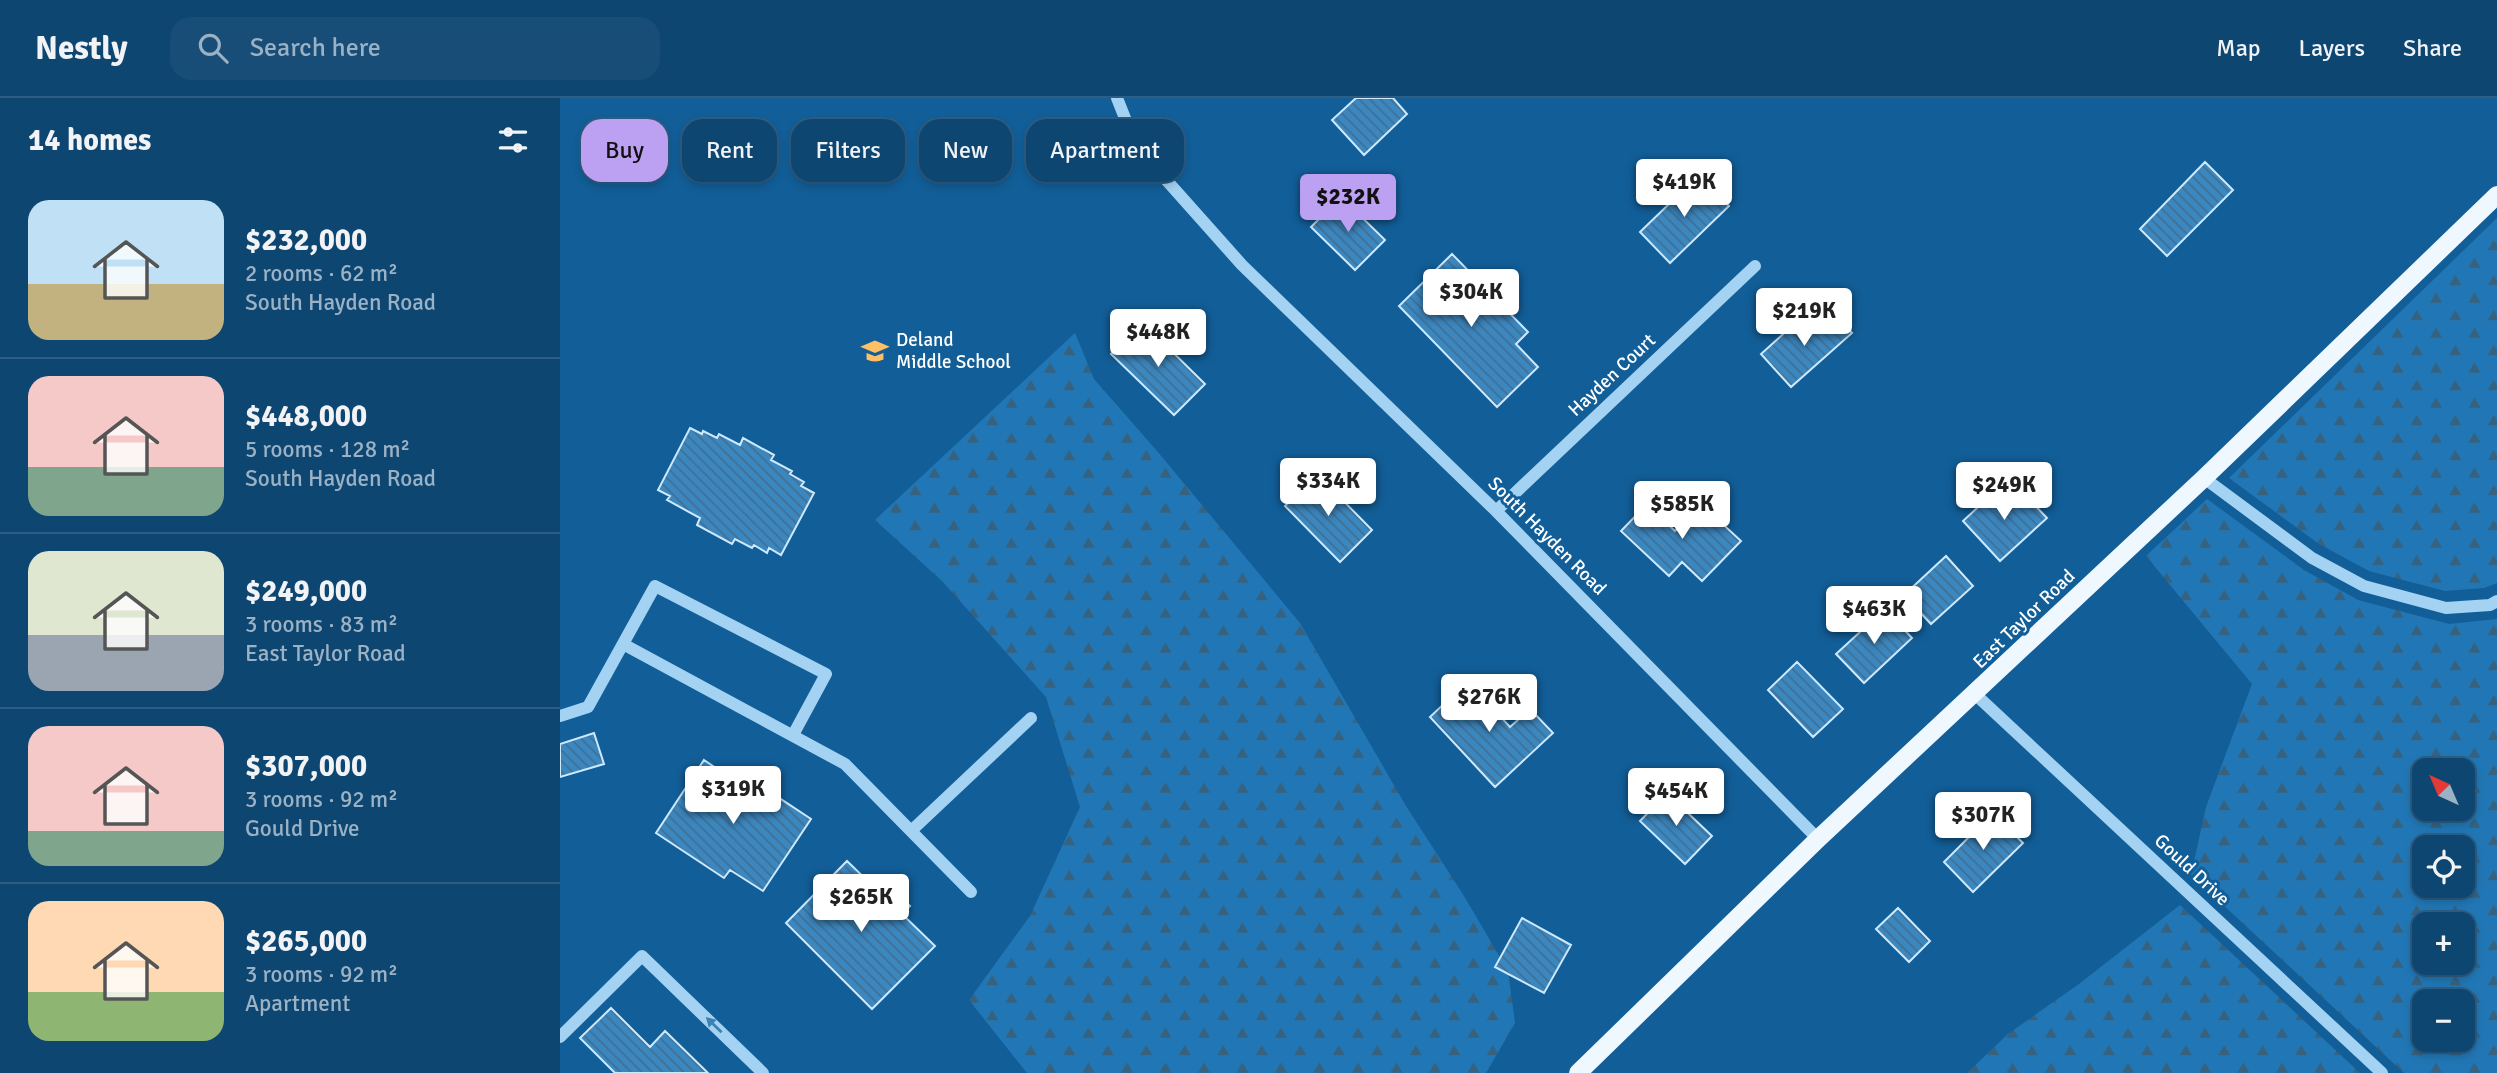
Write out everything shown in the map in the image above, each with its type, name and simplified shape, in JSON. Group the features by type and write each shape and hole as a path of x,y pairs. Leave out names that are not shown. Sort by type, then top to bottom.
{"main road":[{"name":"East Taylor Road","path":"1578,1073 1818,839 2204,478 2497,195"}],"street":[{"name":"South Hayden Road","path":"1117,98 1136,146 1242,265 1496,511 1818,839"},
{"name":"Hayden Court","path":"1496,511 1755,266"},
{"path":"2204,478 2312,558 2364,586 2446,608 2497,601"},
{"path":"560,716 588,707 655,586 826,674 793,735"},
{"path":"623,644 845,764 971,892"},
{"name":"Gould Drive","path":"1975,694 2382,1073"},
{"path":"911,831 1031,718"},
{"path":"560,1037 642,956 763,1073"}],"green space":[{"path":"2497,218 2497,583 2484,588 2445,591 2369,571 2319,544 2229,478"},
{"path":"1075,333 1094,379 1300,623 1406,806 1508,971 1515,1023 1486,1073 1027,1073 969,1000 1030,916 1080,807 1046,697 942,581 875,520"},
{"path":"2207,499 2304,570 2358,600 2449,624 2497,619 2497,1073 2404,1073 2191,875 2206,807 2252,684 2146,556"},
{"path":"2180,905 2360,1073 1967,1073 2008,1034 2079,984"}],"building":[{"path":"1356,98 1393,98 1407,114 1364,155 1332,120"},
{"path":"2205,162 2233,190 2167,256 2140,229"},
{"path":"1699,175 1729,206 1670,263 1640,232"},
{"path":"1341,197 1385,240 1355,270 1311,227"},
{"path":"1452,254 1528,332 1516,344 1538,367 1497,407 1399,306"},
{"path":"1836,314 1852,333 1791,387 1761,354 1802,317 1816,332"},
{"path":"1142,322 1205,384 1174,415 1111,354"},
{"path":"690,428 717,438 719,434 740,445 743,438 774,455 771,460 792,471 790,474 804,482 801,486 814,493 781,555 769,548 767,553 754,545 752,548 735,539 732,544 697,525 700,518 667,500 670,496 658,490"},
{"path":"1317,474 1372,530 1340,562 1285,506"},
{"path":"2002,485 2019,503 2026,496 2047,518 2000,561 1963,521"},
{"path":"1647,504 1675,531 1701,504 1741,541 1702,581 1682,562 1669,576 1621,531"},
{"path":"1946,556 1973,586 1931,624 1904,595"},
{"path":"1885,609 1912,638 1864,683 1836,654"},
{"path":"1797,662 1843,709 1813,737 1768,690"},
{"path":"1468,681 1510,727 1530,709 1553,733 1495,787 1430,717"},
{"path":"594,733 604,764 560,777 560,744"},
{"path":"704,760 738,783 743,774 811,819 763,891 730,870 724,878 656,833"},
{"path":"1667,793 1712,836 1685,864 1640,821"},
{"path":"1993,813 2023,843 1973,892 1944,862"},
{"path":"847,861 878,891 887,883 910,906 902,914 935,946 872,1009 786,923"},
{"path":"1898,908 1930,941 1909,962 1876,929"},
{"path":"1522,918 1571,945 1544,993 1495,967"},
{"path":"611,1008 650,1047 665,1031 708,1073 615,1073 580,1038"}],"place":[{"name":"Deland Middle School","path":"875,351"}]}
